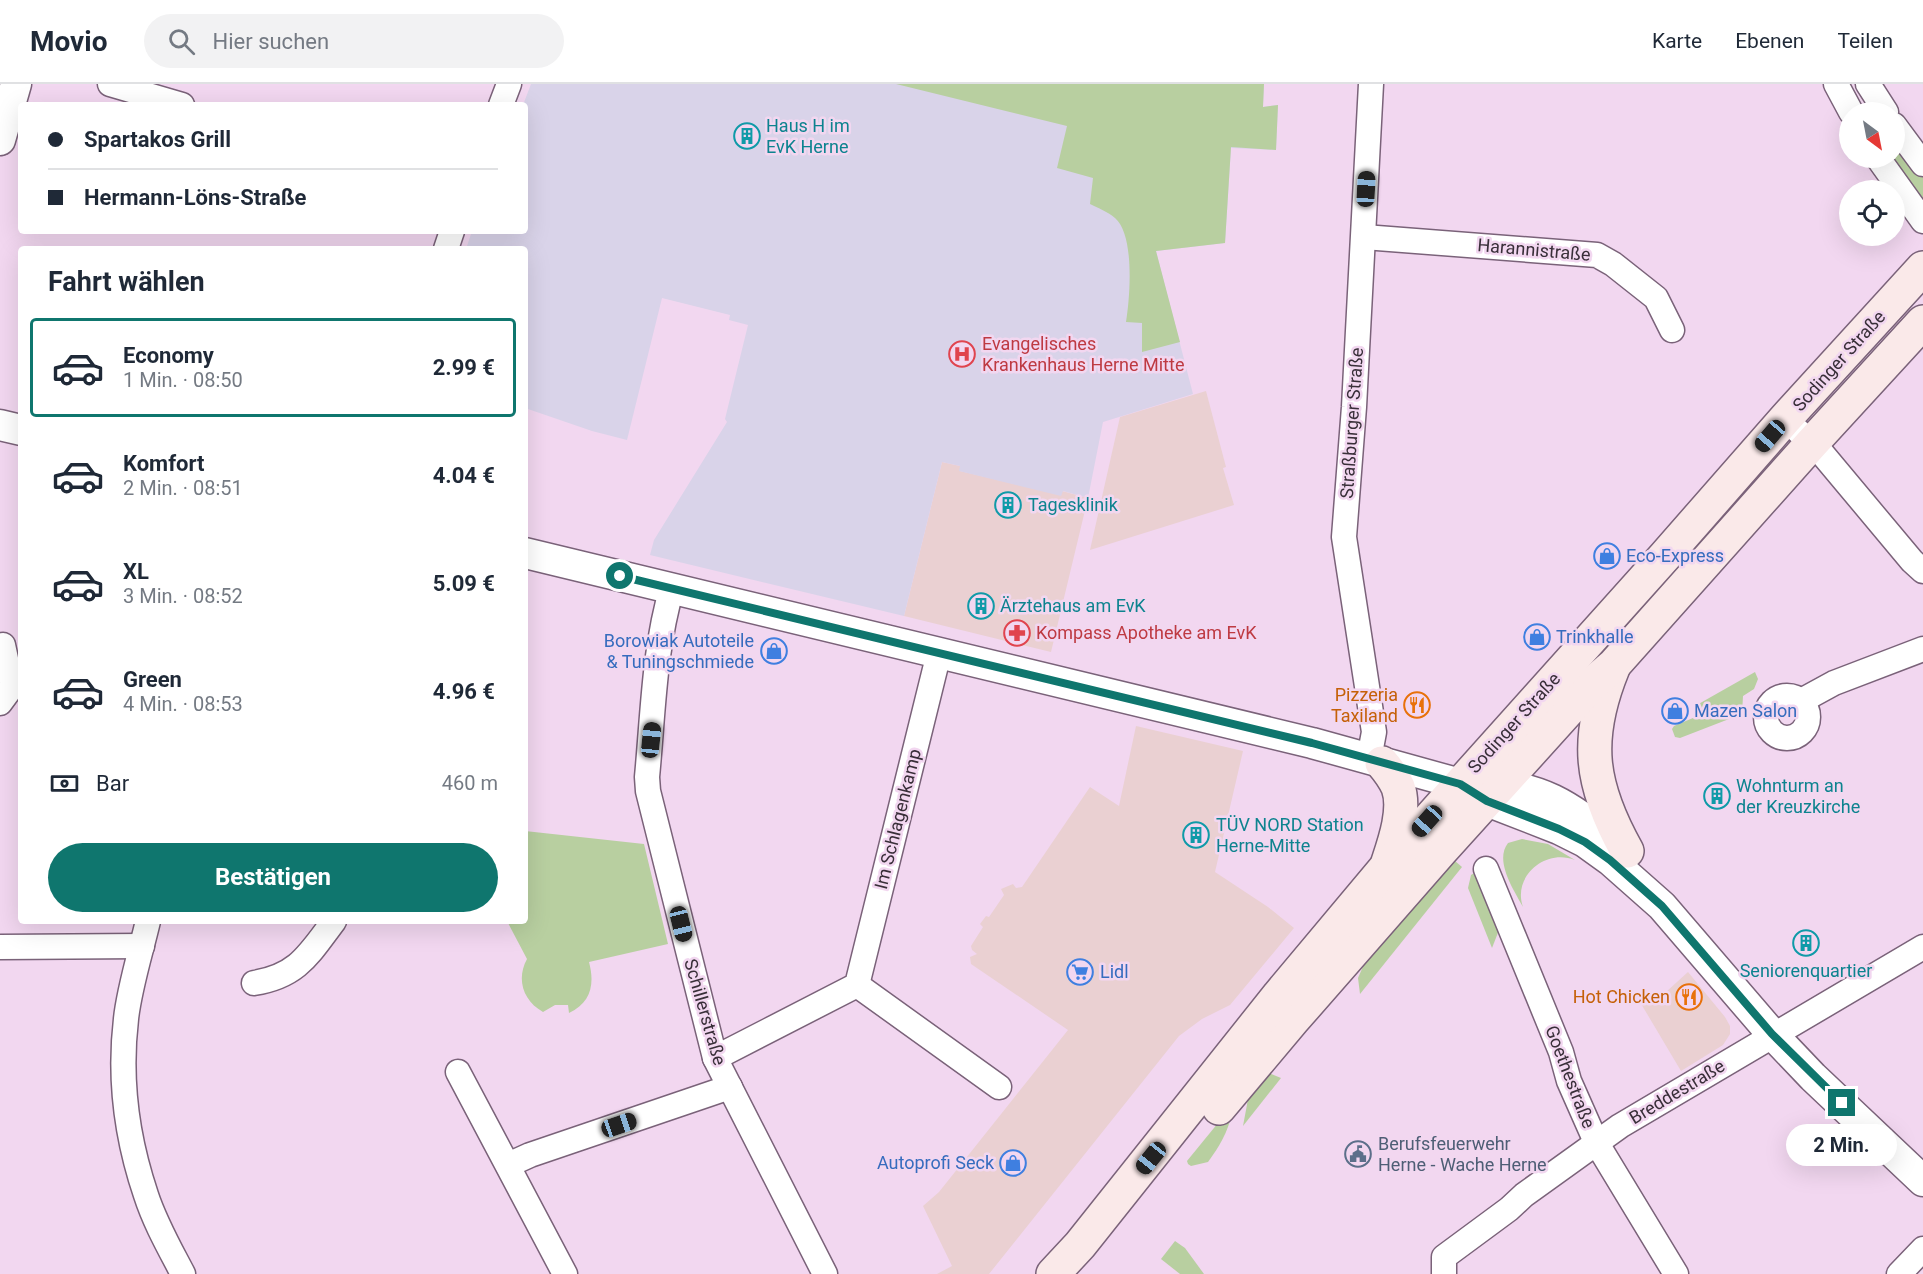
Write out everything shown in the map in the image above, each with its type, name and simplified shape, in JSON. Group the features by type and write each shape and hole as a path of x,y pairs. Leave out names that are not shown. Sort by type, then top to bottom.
{"main road":[{"name":"Sodinger Straße","path":"1083,1274 1483,790 1665,556 1785,419 1923,268"},
{"name":"Sodinger Straße","path":"1053,1274 1080,1245 1279,995 1387,866 1483,790 1614,665 1812,442 1923,322"},
{"path":"1614,665 1601,700 1595,732 1594,757 1596,776 1606,810 1627,851"},
{"path":"1375,761 1397,784 1400,800 1396,833 1387,866"}],"street":[{"path":"0,140 16,84"},
{"path":"110,84 172,102"},
{"path":"502,102 509,84"},
{"name":"Straßburger Straße","path":"1371,84 1364,237 1344,537 1374,732 1375,761"},
{"path":"1836,84 1846,102"},
{"path":"1868,84 1880,102"},
{"path":"1905,140 1923,164"},
{"path":"1885,168 1923,221"},
{"name":"Harannistraße","path":"1364,237 1597,255 1613,264 1656,298 1672,330"},
{"path":"1785,419 1812,442 1923,572"},
{"path":"0,425 18,429"},
{"path":"528,554 1312,743 1483,790 1537,793 1562,803 1627,851 1662,906"},
{"name":"Schillerstraße","path":"672,588 659,660 647,777 648,791 715,1058 825,1274"},
{"path":"0,704 18,684 9,673 3,645"},
{"path":"1801,701 1834,683 1923,649"},
{"name":"Im Schlagenkamp","path":"857,985 939,653"},
{"path":"1483,790 1585,842 1610,860 1662,906 1772,1034 1813,1077 1923,1181"},
{"name":"Goethestraße","path":"1486,869 1561,1052 1569,1081 1596,1142 1676,1274"},
{"path":"147,924 126,1018 124,1073 127,1116 146,1197 183,1274"},
{"path":"254,983 282,975 302,963 332,924"},
{"path":"0,946 142,946"},
{"name":"Breddestraße","path":"1438,1267 1596,1142 1772,1034 1923,947"},
{"path":"715,1058 857,985 999,1087"},
{"path":"458,1072 565,1274"},
{"path":"508,1165 530,1155 730,1087"},
{"path":"1899,1274 1923,1249"}],"shaded area":[{"name":"Evangelisches Krankenhaus Herne Mitte","path":"531,84 1264,84 1263,107 1278,105 1276,150 1231,148 1225,243 1156,251 1193,394 1103,422 1088,498 1063,491 1061,496 959,471 960,466 942,462 904,616 650,555 654,540 727,422 725,419 748,325 729,320 730,315 662,298 627,440 592,431 528,409 528,246 467,246 471,234 528,234 528,102 524,102"},
{"path":"1206,391 1226,467 1223,468 1234,505 1090,550 1120,417"},
{"path":"942,462 960,466 960,471 1061,495 1062,491 1088,498 1051,652 904,616"},
{"path":"1136,726 1243,751 1215,872 1268,907 1294,928 1230,1005 1202,1019 1179,1036 989,1274 937,1274 952,1266 923,1206 939,1192 1068,1030 971,964 970,957 977,954 971,946 983,927 980,924 986,916 989,917 1004,895 1001,889 1013,884 1016,888 1022,887 1090,787 1119,806"},
{"path":"1688,972 1725,1017 1730,1026 1730,1034 1723,1045 1681,1071 1640,1002 1666,992"}],"green space":[{"path":"896,84 1264,84 1263,107 1278,105 1276,150 1231,147 1225,243 1156,251 1180,342 1142,352 1142,323 1126,322 1129,267 1126,238 1121,226 1115,218 1090,204 1093,178 1057,168 1067,126"},
{"path":"1905,152 1923,176 1923,199 1899,168 1905,168"},
{"path":"1755,672 1758,679 1754,689 1743,696 1742,714 1680,738 1675,737 1672,729 1674,726 1700,715 1695,706"},
{"path":"528,831 644,844 668,944 589,962 592,978 590,992 582,1004 569,1013 568,1005 555,1005 543,1012 526,996 522,974 527,959 509,924 528,924"},
{"path":"1522,839 1548,844 1575,860 1564,857 1553,858 1534,867 1522,885 1523,907 1507,875 1503,858 1508,843"},
{"path":"1455,861 1462,867 1360,994 1358,978 1365,962"},
{"path":"1479,870 1501,925 1492,948 1468,888 1471,875"},
{"path":"1269,1073 1281,1078 1243,1126 1251,1083"},
{"path":"1227,1112 1232,1113 1228,1127 1208,1162 1191,1166 1188,1164 1187,1161"},
{"path":"1175,1241 1185,1248 1204,1274 1180,1274 1161,1259"}],"place":[{"name":"Haus H im EvK Herne","path":"747,136"},
{"name":"Evangelisches Krankenhaus Herne Mitte","path":"962,354"},
{"name":"Tagesklinik","path":"1008,505"},
{"name":"Eco-Express","path":"1607,556"},
{"name":"Ärztehaus am EvK","path":"981,606"},
{"name":"Kompass Apotheke am EvK","path":"1017,633"},
{"name":"Trinkhalle","path":"1537,637"},
{"name":"Borowiak Autoteile & Tuningschmiede","path":"774,651"},
{"name":"Pizzeria Taxiland","path":"1417,705"},
{"name":"Mazen Salon","path":"1675,711"},
{"name":"Wohnturm an der Kreuzkirche","path":"1717,796"},
{"name":"TÜV NORD Station Herne-Mitte","path":"1196,835"},
{"name":"Seniorenquartier","path":"1806,943"},
{"name":"Lidl","path":"1080,972"},
{"name":"Hot Chicken","path":"1689,997"},
{"name":"Berufsfeuerwehr Herne - Wache Herne","path":"1358,1154"},
{"name":"Autoprofi Seck","path":"1013,1163"}],"route":[{"path":"620,576 1312,743 1460,784 1487,801 1559,829 1585,842 1610,860 1662,906 1772,1034 1813,1077 1842,1103"}]}
